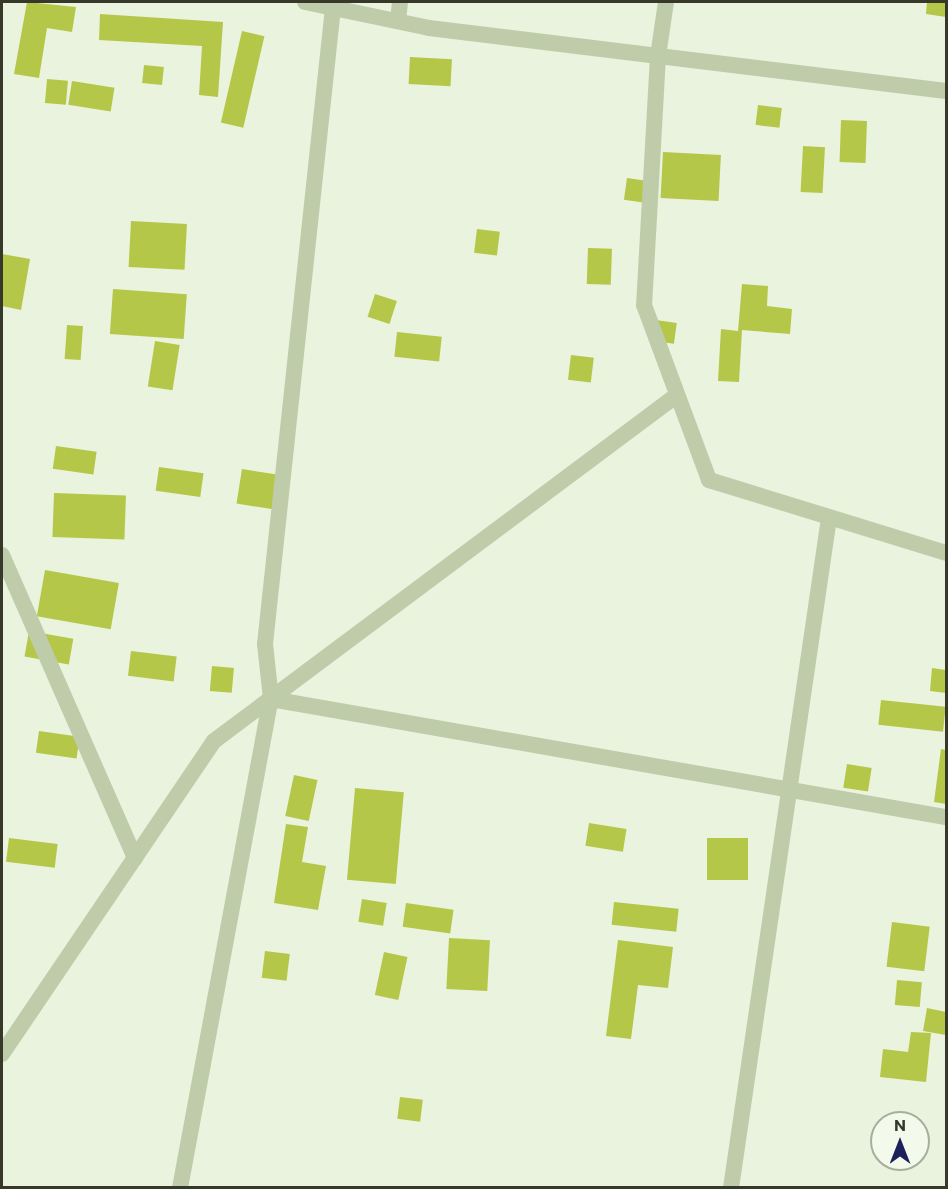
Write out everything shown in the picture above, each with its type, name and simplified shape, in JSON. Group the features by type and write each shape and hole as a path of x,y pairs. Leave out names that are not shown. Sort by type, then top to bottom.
{"street":[{"path":"305,2 398,21 946,91"},
{"path":"398,21 400,2"},
{"path":"666,2 658,56 644,305 709,480 946,553"},
{"path":"180,1188 271,699 265,644 333,8"},
{"path":"2,1054 214,741 677,395"},
{"path":"731,1188 830,518"},
{"path":"2,555 135,858"},
{"path":"271,699 946,817"}],"building":[{"path":"27,2 76,7 72,32 47,28 39,78 14,74"},
{"path":"927,2 946,2 946,17 926,14"},
{"path":"100,14 223,22 218,97 199,95 202,46 99,40"},
{"path":"242,31 264,36 243,128 221,123"},
{"path":"410,57 452,59 451,86 409,84"},
{"path":"144,65 164,67 162,85 142,83"},
{"path":"47,79 68,81 66,105 45,103"},
{"path":"72,81 114,88 111,111 68,105"},
{"path":"758,105 782,108 779,128 756,125"},
{"path":"841,120 867,121 866,163 840,162"},
{"path":"803,146 825,147 823,193 801,192"},
{"path":"663,152 721,155 719,201 661,198"},
{"path":"627,178 648,181 645,203 624,200"},
{"path":"131,221 187,224 185,270 129,267"},
{"path":"477,229 500,232 497,256 474,253"},
{"path":"588,248 612,249 611,285 587,284"},
{"path":"2,254 30,259 21,310 2,306"},
{"path":"742,284 768,286 767,306 792,309 790,334 742,330 739,382 718,381 721,329 738,331"},
{"path":"113,289 187,294 184,339 110,334"},
{"path":"375,294 397,301 389,324 368,317"},
{"path":"656,320 677,323 674,344 653,341"},
{"path":"67,325 83,326 81,360 65,359"},
{"path":"397,332 442,337 439,362 394,357"},
{"path":"155,341 180,345 172,390 148,386"},
{"path":"571,355 594,358 591,383 568,380"},
{"path":"56,446 97,452 93,474 53,469"},
{"path":"159,467 204,473 200,497 156,491"},
{"path":"242,469 279,475 273,509 237,504"},
{"path":"54,493 126,496 124,539 52,537"},
{"path":"45,570 119,583 111,629 37,616"},
{"path":"29,631 73,639 69,664 24,657"},
{"path":"131,651 177,657 174,681 128,676"},
{"path":"212,666 234,668 232,693 210,691"},
{"path":"932,668 946,670 946,693 930,691"},
{"path":"881,700 946,707 943,732 878,725"},
{"path":"39,731 80,737 77,758 36,753"},
{"path":"941,749 946,750 946,804 934,802"},
{"path":"847,764 872,768 868,792 843,788"},
{"path":"294,775 317,780 309,821 285,816"},
{"path":"355,788 404,792 396,884 347,880"},
{"path":"589,823 627,829 623,852 585,846"},
{"path":"286,824 308,827 302,862 326,866 318,910 274,903"},
{"path":"9,838 58,844 55,868 6,862"},
{"path":"707,838 748,838 748,880 707,880"},
{"path":"362,899 387,903 383,926 358,922"},
{"path":"614,902 679,909 676,932 612,925"},
{"path":"406,903 454,910 450,933 403,927"},
{"path":"892,922 930,927 924,971 887,967"},
{"path":"449,938 490,940 487,991 446,989"},
{"path":"618,940 673,947 668,988 638,985 631,1039 606,1036"},
{"path":"265,951 290,954 287,981 262,978"},
{"path":"384,952 407,957 398,1000 375,995"},
{"path":"897,980 922,982 920,1007 895,1005"},
{"path":"927,1008 946,1012 946,1035 923,1031"},
{"path":"911,1032 931,1033 926,1082 880,1077 883,1049 908,1052"},
{"path":"400,1097 423,1100 420,1122 397,1119"}]}
